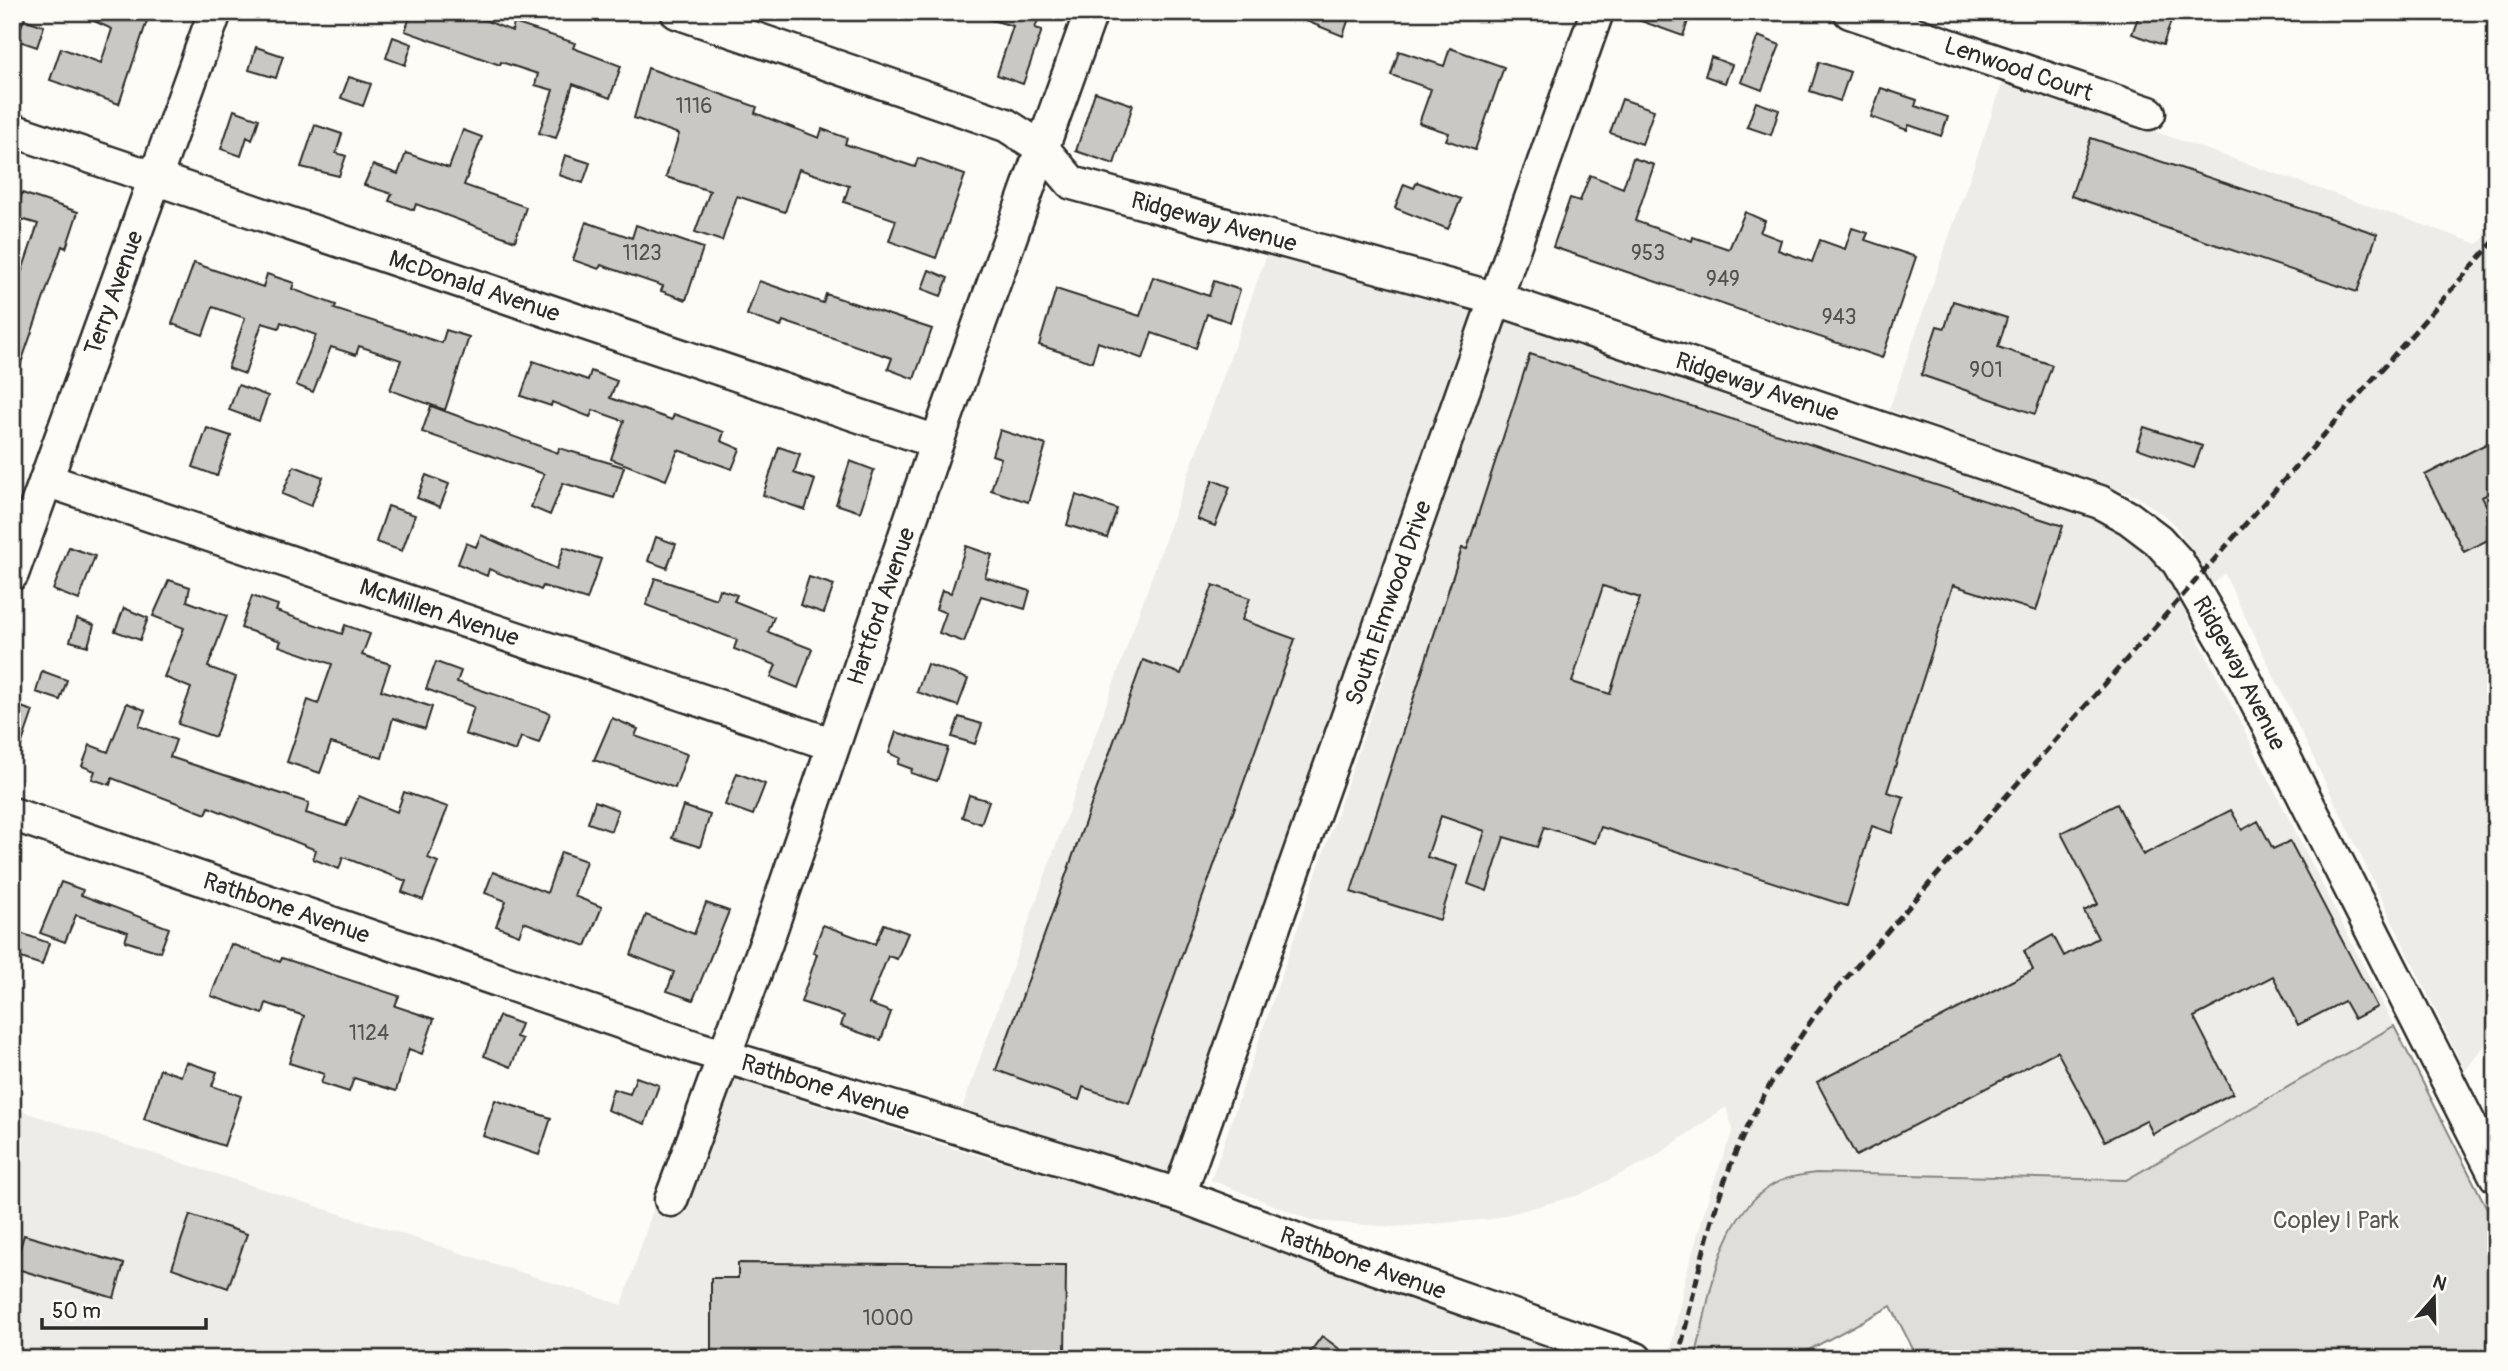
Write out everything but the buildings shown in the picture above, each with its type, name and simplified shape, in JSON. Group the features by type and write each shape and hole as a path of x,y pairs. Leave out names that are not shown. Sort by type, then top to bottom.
{"street":[{"name":"Terry Avenue","path":"12,574 215,12"},
{"name":"Ridgeway Avenue","path":"677,12 1006,125 1042,148 1072,183 1497,299 2100,502 2129,518 2158,540 2178,562 2234,658 2496,1176"},
{"name":"Hartford Avenue","path":"671,1200 766,943 831,744 1091,12"},
{"name":"South Elmwood Drive","path":"1179,1195 1597,12"},
{"name":"Lenwood Court","path":"1850,12 2149,113"},
{"name":"McDonald Avenue","path":"12,130 937,442"},
{"name":"McMillen Avenue","path":"46,480 831,744"},
{"name":"Rathbone Avenue","path":"12,814 723,1056 1179,1195 1636,1359"}],"shaded area":[{"path":"2004,79 2478,244 2496,225 2496,1030 2465,1071 2224,573 2185,613 2394,1026 2126,1180 1816,1173 1795,1176 1726,1237 1695,1359 1669,1359 1685,1279 1710,1192 1733,1130 1726,1107 1653,1158 1579,1195 1491,1219 1394,1227 1313,1221 1211,1180 1507,319 2107,519 2160,551 2176,585 2197,557 2172,521 2136,496 1889,410"},
{"path":"1267,254 1476,312 1172,1185 959,1117"},
{"path":"699,1068 949,1147 1169,1209 1595,1359 12,1359 12,1108 622,1305"}],"green space":[{"name":"Copley I Park","path":"2394,1026 2496,1226 2496,1359 1918,1359 1891,1306 1792,1359 1695,1359 1711,1287 1727,1239 1739,1217 1755,1199 1774,1184 1816,1173 2126,1180"}],"railway":[{"path":"1678,1359 1710,1228 1736,1152 1774,1078 1820,1008 2496,239"}]}
